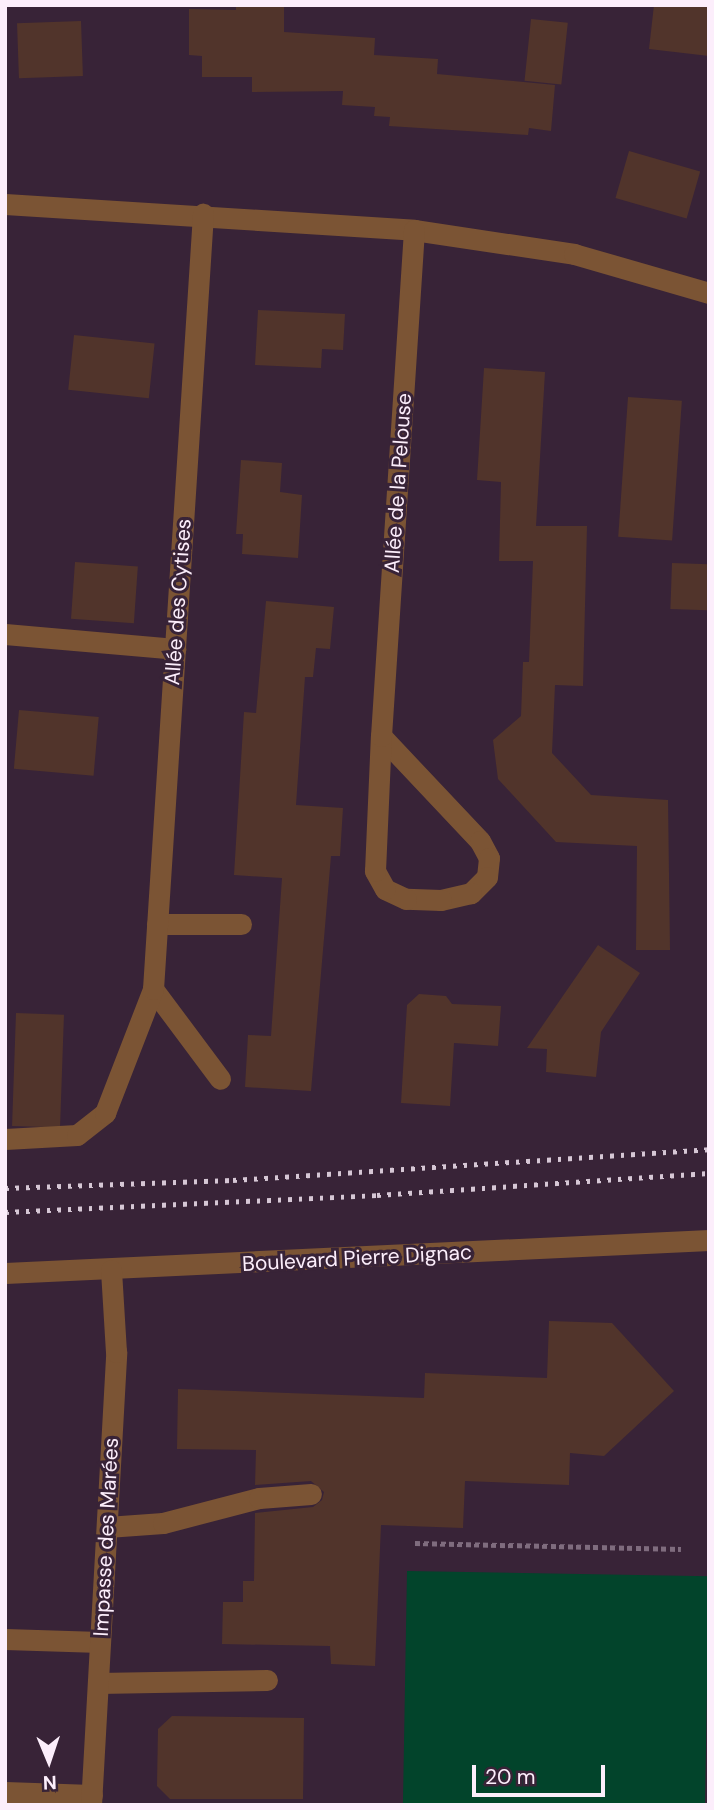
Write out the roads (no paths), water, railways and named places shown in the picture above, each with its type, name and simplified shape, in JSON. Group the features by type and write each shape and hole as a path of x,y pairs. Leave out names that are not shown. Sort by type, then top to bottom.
{"street":[{"path":"5,204 203,214 414,230 574,254 709,293"},
{"name":"Allée des Cytises","path":"5,1139 77,1135 105,1113 153,989 203,214"},
{"name":"Allée de la Pelouse","path":"381,736 480,841 489,858 486,877 471,893 429,900 406,899 385,889 375,871 381,736 414,230"},
{"path":"5,635 175,649"},
{"path":"158,923 241,924"},
{"path":"153,989 220,1079"},
{"name":"Boulevard Pierre Dignac","path":"5,1273 709,1240"},
{"name":"Impasse des Marées","path":"92,1800 116,1352 111,1270"},
{"path":"107,1527 163,1523 259,1498 311,1494"},
{"path":"5,1639 100,1642"},
{"path":"98,1683 267,1680"},
{"path":"5,1792 92,1800"}],"railway":[{"path":"5,1188 233,1180 709,1149"},
{"path":"5,1212 377,1195 709,1173"}]}
